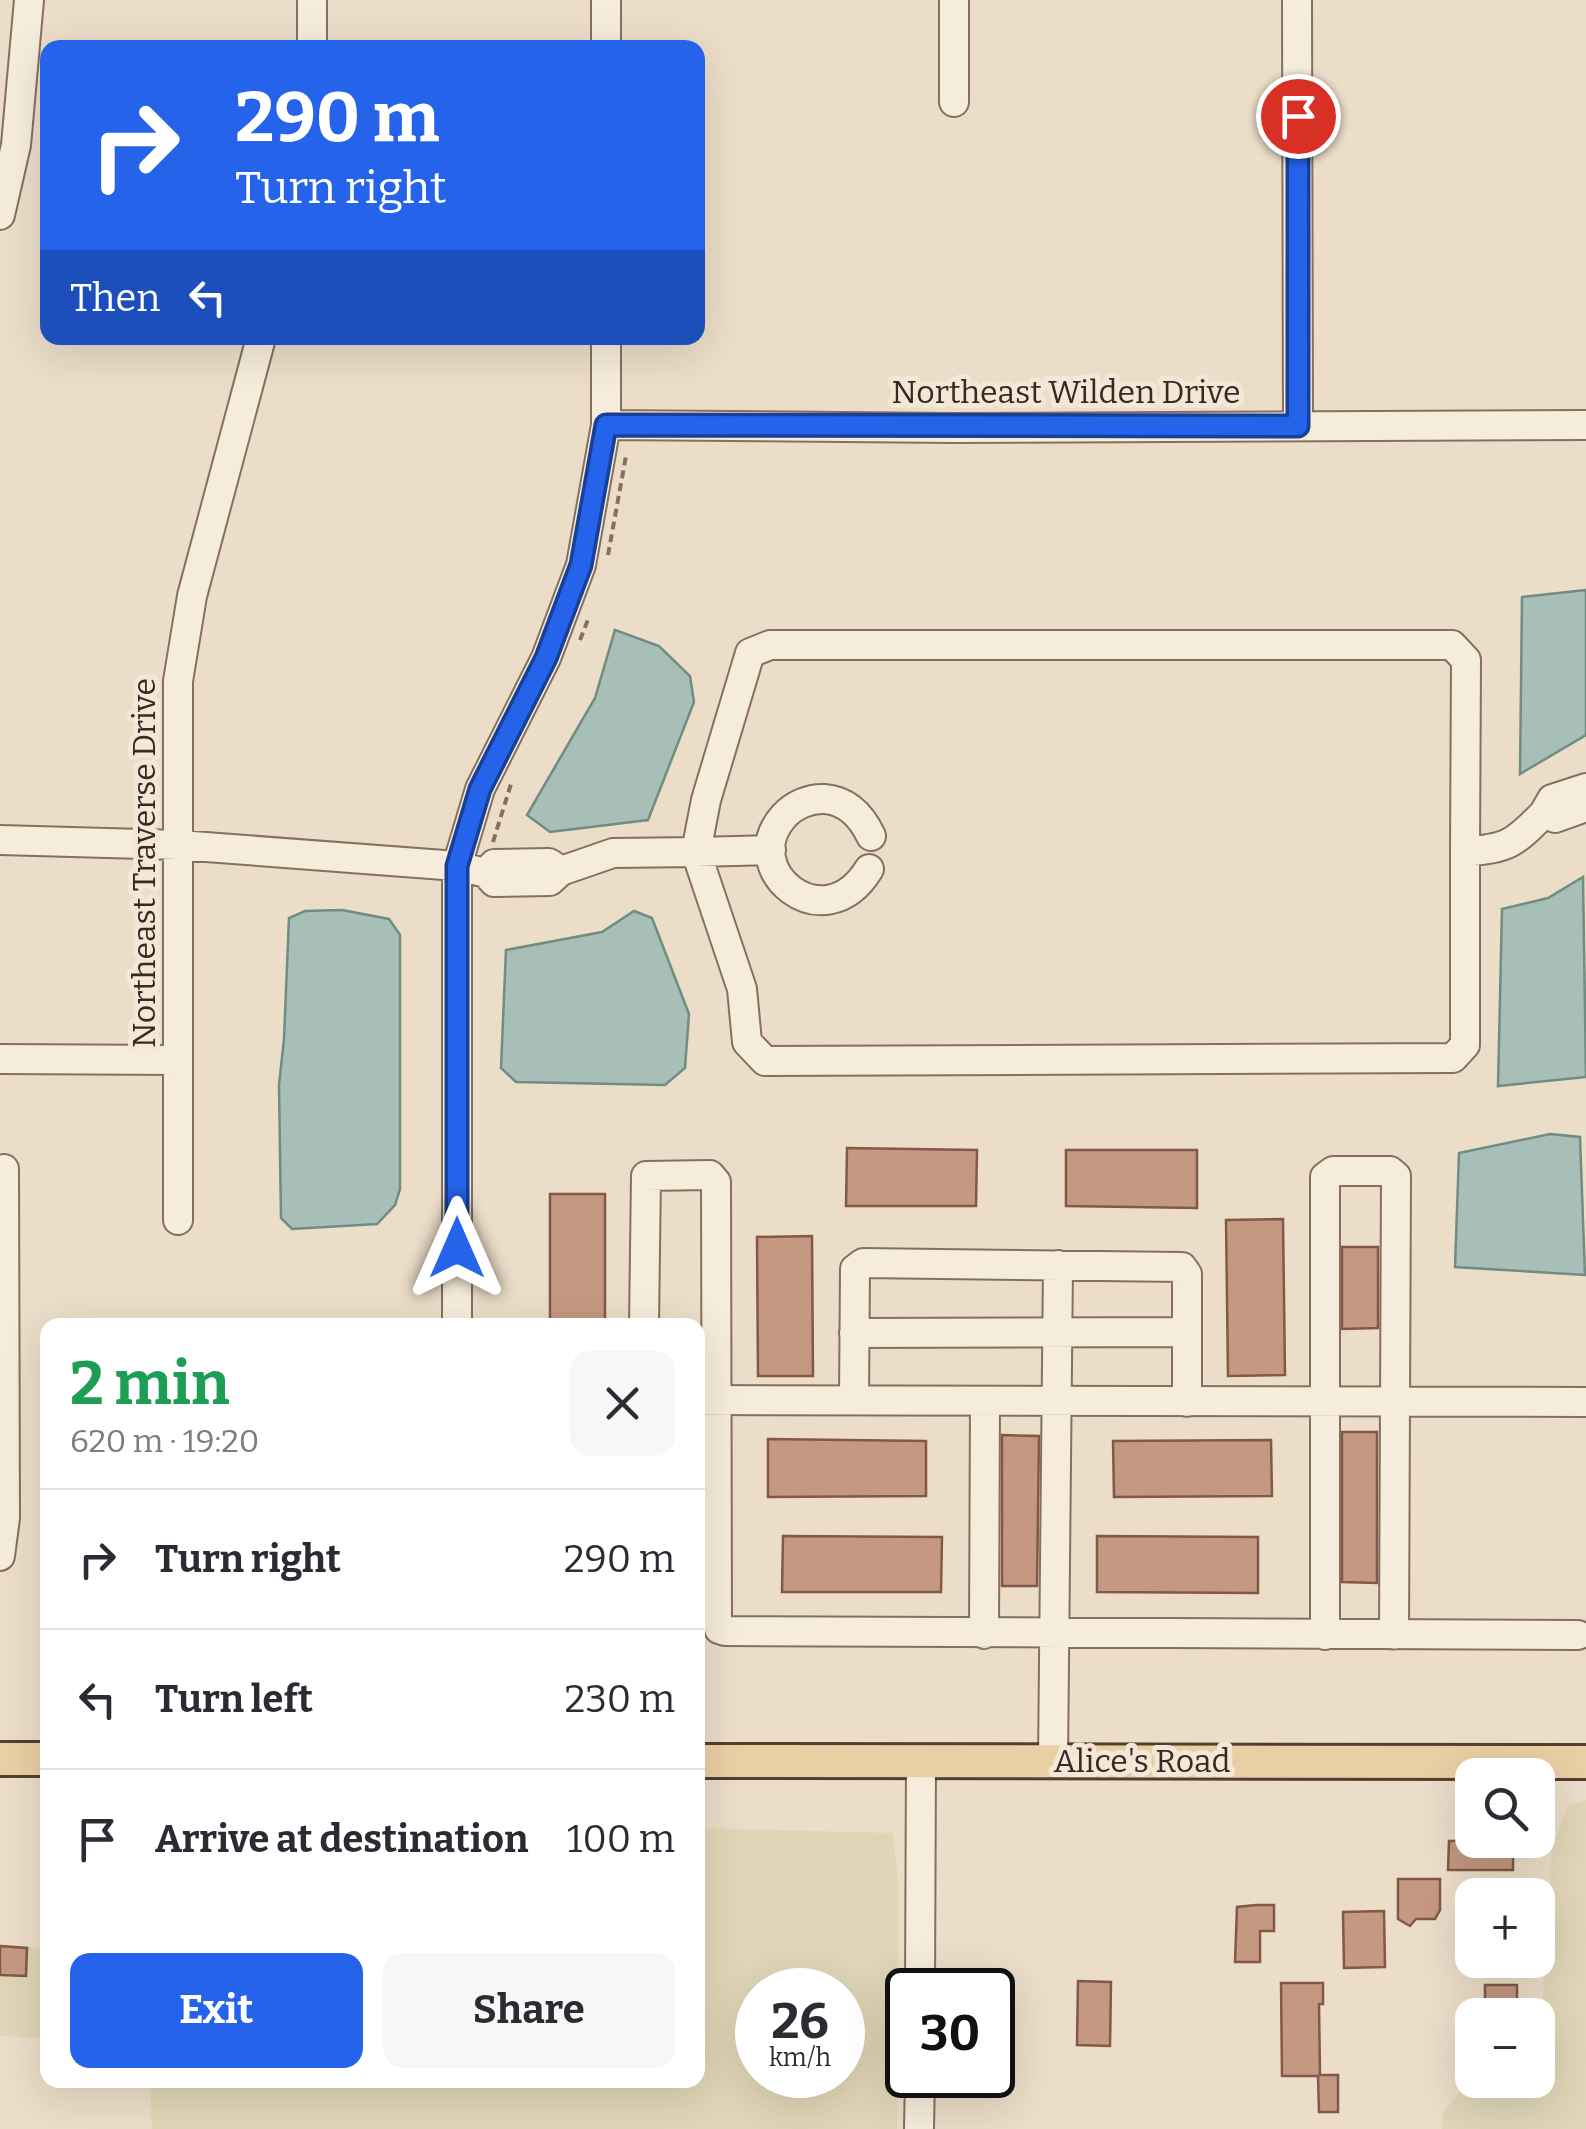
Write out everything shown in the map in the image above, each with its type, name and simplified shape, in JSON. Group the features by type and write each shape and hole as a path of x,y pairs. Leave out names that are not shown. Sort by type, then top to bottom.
{"main road":[{"path":"0,1759 40,1759"},
{"name":"Alice's Road","path":"705,1761 1586,1762"}],"street":[{"path":"0,215 16,145 30,0"},
{"path":"312,0 312,40"},
{"path":"606,0 606,40"},
{"path":"954,0 954,102"},
{"path":"1297,0 1298,426"},
{"name":"Northeast Traverse Drive","path":"178,1220 178,681 192,596 260,345"},
{"path":"457,1318 480,789 546,658 581,565 618,425 607,345"},
{"name":"Northeast Wilden Drive","path":"618,425 1586,425"},
{"path":"770,645 1452,645 1466,660 1465,851 1464,1045 1453,1058 764,1061 748,1042 742,989 696,852 706,800 750,652 770,645"},
{"path":"1465,851 1502,848 1518,841 1552,799 1586,788"},
{"path":"869,869 846,896 812,901 782,883 770,850 773,834 792,808 823,799 853,810 871,836"},
{"path":"1544,813 1555,818 1586,807"},
{"path":"0,840 179,845 476,871 494,882 550,881 560,871 613,852 770,850"},
{"path":"0,1059 178,1060"},
{"path":"0,1556 5,1518 4,1169"},
{"path":"1325,1634 1325,1177 1332,1171 1390,1171 1396,1176 1394,1634"},
{"path":"644,1318 646,1176 710,1175 716,1182 707,1400 707,1568 719,1628 984,1634 1578,1634"},
{"path":"854,1400 858,1264 1058,1265 1182,1267 1187,1274 1188,1402"},
{"path":"1053,1761 1058,1265"},
{"path":"854,1332 1187,1332"},
{"path":"707,1400 1586,1402"},
{"path":"984,1634 986,1402"},
{"path":"920,1968 921,1762"},
{"path":"920,2098 920,2129"}],"path":[{"path":"607,559 622,484 618,425"},
{"path":"579,643 590,613"},
{"path":"476,871 513,778"}],"shaded area":[{"path":"1586,1800 1586,2129 1442,2129 1443,2113 1455,2098 1555,2098 1555,1998 1543,1998 1544,1978 1555,1978 1555,1878 1550,1878 1551,1858 1555,1858 1555,1840 1568,1806"},
{"path":"705,1828 893,1833 898,1882 898,1968 885,1968 885,2098 897,2098 897,2129 152,2129 150,2088 705,2088"},
{"path":"0,1946 40,1948 40,2038 0,2036"}],"water":[{"path":"1586,590 1586,735 1520,774 1522,597"},
{"path":"615,630 659,646 690,676 694,702 648,820 550,832 527,815 595,698"},
{"path":"1583,877 1586,1077 1498,1086 1502,909 1548,898"},
{"path":"342,910 389,919 400,935 400,1189 395,1205 377,1224 292,1229 281,1218 279,1085 289,918 305,911"},
{"path":"634,911 652,918 689,1014 685,1068 665,1085 516,1082 501,1068 506,950 602,932"},
{"path":"1550,1134 1580,1137 1585,1275 1455,1267 1459,1153"}],"building":[{"path":"847,1148 977,1150 976,1206 846,1206"},
{"path":"1066,1150 1197,1150 1197,1208 1066,1206"},
{"path":"550,1194 605,1194 605,1318 550,1318"},
{"path":"1283,1219 1285,1375 1228,1376 1226,1220"},
{"path":"812,1236 813,1376 758,1376 757,1237"},
{"path":"1342,1247 1378,1247 1378,1328 1342,1329"},
{"path":"1342,1432 1377,1432 1377,1583 1342,1582"},
{"path":"1002,1435 1039,1436 1037,1586 1002,1586"},
{"path":"768,1439 926,1441 926,1496 768,1497"},
{"path":"1271,1440 1272,1496 1114,1497 1113,1441"},
{"path":"783,1536 942,1537 941,1592 782,1592"},
{"path":"1097,1536 1258,1537 1258,1593 1097,1592"},
{"path":"1449,1841 1455,1841 1455,1858 1513,1858 1513,1870 1448,1870"},
{"path":"1398,1879 1440,1879 1440,1910 1435,1919 1416,1919 1410,1926 1398,1919"},
{"path":"1274,1905 1274,1931 1260,1931 1260,1962 1235,1962 1237,1907"},
{"path":"1384,1911 1385,1967 1344,1968 1343,1912"},
{"path":"0,1946 27,1948 26,1976 0,1975"},
{"path":"1078,1981 1111,1982 1110,2046 1077,2045"},
{"path":"1281,1983 1323,1983 1323,2004 1319,2004 1320,2075 1338,2075 1338,2112 1319,2112 1318,2076 1282,2076"},
{"path":"1485,1985 1517,1985 1517,1998 1485,1998"}],"route":[{"path":"457,1248 457,866 480,789 546,658 581,565 606,425 1298,426 1298,116"}]}
